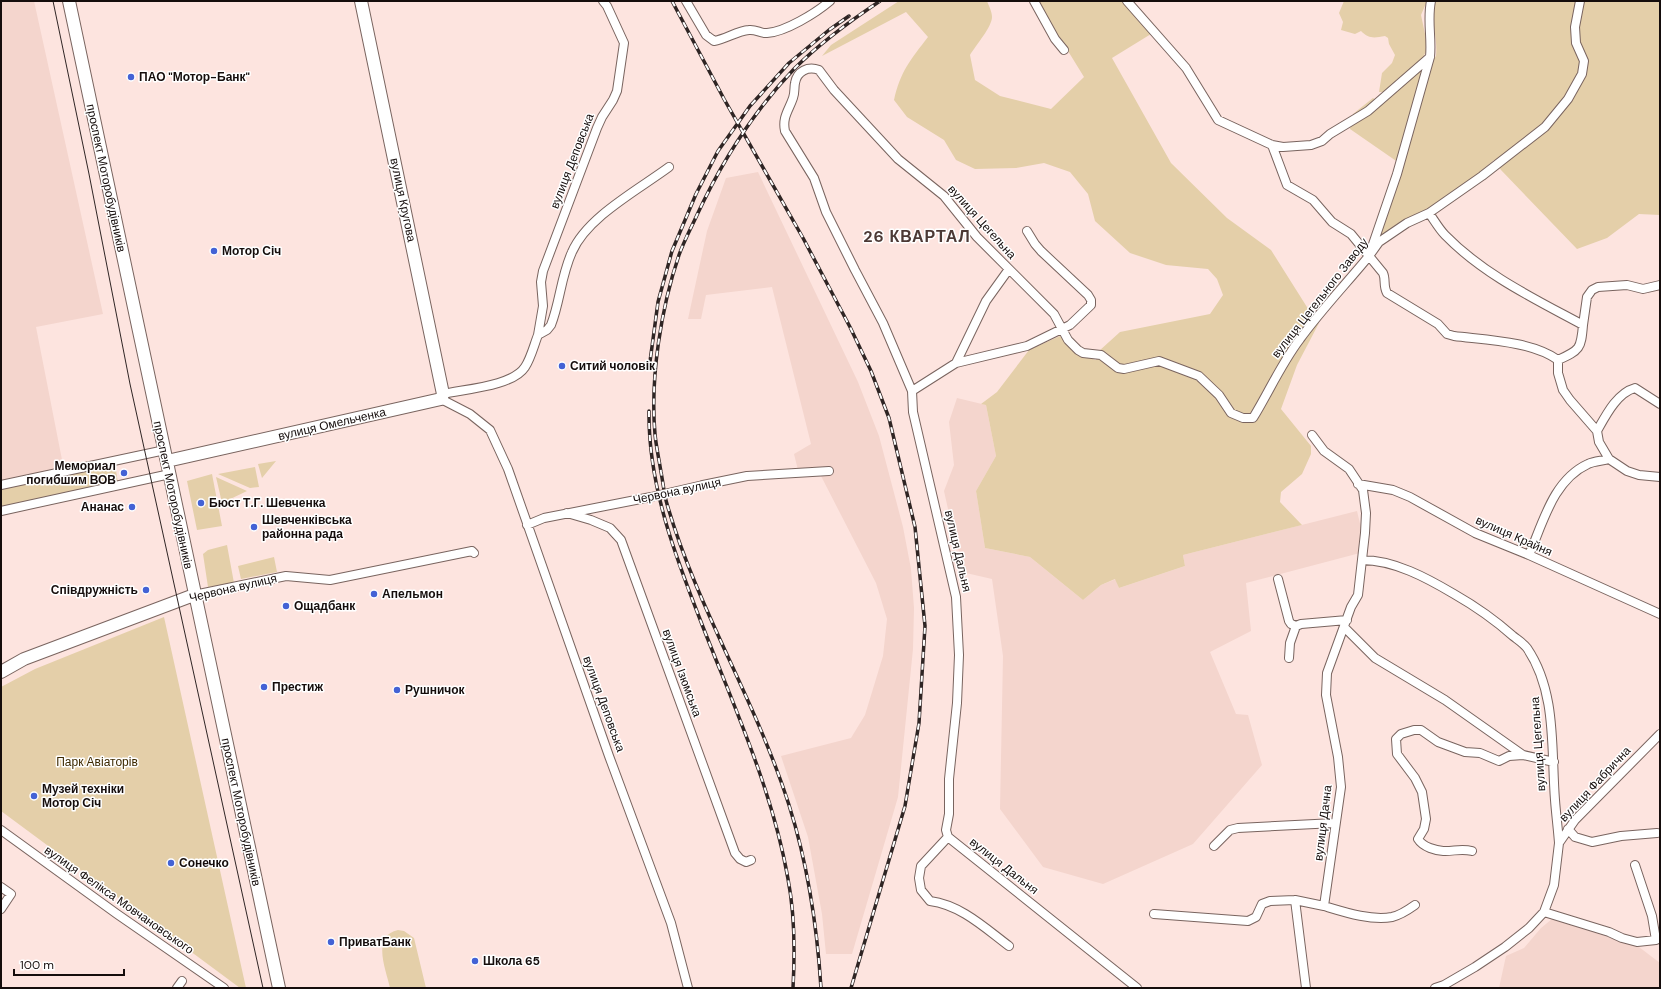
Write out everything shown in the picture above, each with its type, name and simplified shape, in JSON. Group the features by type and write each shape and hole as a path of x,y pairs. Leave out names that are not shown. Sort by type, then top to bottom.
{"street":[{"name":"проспект Моторобудівників","path":"69,1 170,474 194,596 279,988"},
{"name":"вулиця Кругова","path":"361,1 442,396"},
{"name":"вулиця Деповська","path":"442,396 502,382 516,376 525,367 538,335 543,306 541,282 543,271 597,128 617,91 624,43 607,6 603,1"},
{"path":"686,1 706,35 714,41 748,30 757,30 764,34 779,30 792,25 830,1"},
{"path":"1034,1 1055,39 1064,50"},
{"path":"1127,1 1186,68 1218,120 1272,145 1283,147 1311,145 1322,141 1330,134 1368,111 1430,58"},
{"path":"1369,256 1397,174 1430,58 1432,42 1429,23 1431,1"},
{"name":"вулиця Цегельного Заводу","path":"1102,355 1118,368 1124,369 1159,361 1199,376 1219,395 1232,412 1243,418 1253,418 1280,369 1300,339 1379,242 1407,223 1429,213 1482,176 1545,127 1568,99 1582,74 1584,61 1576,43 1575,27 1580,1"},
{"name":"вулиця Цегельна","path":"808,68 819,70 834,90 898,159 944,196 977,237 1054,314 1068,340 1083,353 1102,355"},
{"name":"вулиця Дальня","path":"808,68 803,70 795,81 794,97 784,118 785,131 814,178 826,212 883,323 912,391 913,412 956,598 959,655 957,703 949,779 949,814 946,830 948,837 1137,988"},
{"path":"1272,145 1287,185 1313,200 1332,222 1351,234 1383,273 1385,287 1388,293 1438,324 1447,334 1509,343 1537,350 1558,360"},
{"name":"вулиця Деповська","path":"538,335 547,330 551,325 564,272 572,252 587,228 609,210 669,167"},
{"path":"1429,213 1444,234 1465,254 1514,288 1583,325"},
{"path":"912,391 956,364 1027,346 1062,330 1076,320 1091,305 1091,300 1088,295 1038,248 1027,232"},
{"path":"956,364 986,301 1009,269"},
{"path":"1558,360 1578,349 1582,342 1587,297 1592,290 1598,287 1627,285 1643,288 1660,285"},
{"path":"1558,360 1558,373 1563,390 1597,431 1599,442 1609,459 1633,473 1660,477"},
{"path":"1597,431 1616,401 1628,390 1635,388 1660,404"},
{"name":"вулиця Омельченка","path":"1,485 166,456 442,396"},
{"name":"вулиця Деповська","path":"442,396 470,414 490,430 508,469 609,756 671,924 688,988"},
{"path":"1312,435 1324,451 1349,469 1363,490 1366,513 1362,560"},
{"path":"1529,555 1555,494 1564,482 1588,464 1609,459"},
{"name":"Червона вулиця","path":"527,525 544,518 747,476 829,471"},
{"path":"1,510 170,474"},
{"name":"вулиця Крайня","path":"1358,484 1393,490 1410,497 1475,533 1529,555 1660,614"},
{"name":"вулиця Ізюмська","path":"567,513 591,520 610,528 622,540 735,853 740,859 746,862 752,860"},
{"name":"Червона вулиця","path":"1,672 24,659 194,596 286,576 330,580 472,551 474,553"},
{"name":"вулиця Цегельна","path":"1362,560 1371,560 1404,568 1439,585 1499,623 1526,647 1541,673 1546,690 1554,762 1554,800 1559,842"},
{"name":"вулиця Дачна","path":"1324,906 1341,788 1338,757 1326,695 1327,673 1345,624 1358,595 1362,560"},
{"path":"1278,579 1287,616 1291,624 1296,626 1301,624 1345,624 1375,658 1445,700 1523,755"},
{"path":"1289,658 1290,643 1296,626"},
{"path":"1472,851 1439,852 1420,843 1418,839 1424,829 1426,819 1422,792 1415,778 1397,754 1396,739 1401,734 1414,730 1421,730 1438,742 1465,752 1480,753 1499,761 1509,756 1523,755 1554,762"},
{"name":"вулиця Фабрична","path":"1435,988 1475,967 1530,928 1544,912 1554,885 1559,842 1568,829 1596,798 1660,734"},
{"path":"1214,846 1230,830 1238,828 1335,823"},
{"path":"1568,829 1575,837 1592,842 1621,836 1657,833"},
{"name":"вулиця Фелікса Мовчановського","path":"1,830 116,914 224,988"},
{"path":"948,837 921,866 921,890 930,901 944,903 969,916 1009,946"},
{"path":"1544,912 1637,942 1656,940 1652,916 1635,865"},
{"path":"1,887 11,894 1,909"},
{"path":"1295,900 1306,988"},
{"path":"1154,914 1248,921 1256,917 1262,904 1270,901 1295,900 1356,915 1384,917 1400,914 1415,906"},
{"path":"176,988 182,981"}],"shaded area":[{"path":"1,1 34,1 103,314 36,327 64,470 1,484"},
{"path":"758,172 858,382 879,436 903,527 911,569 914,608 913,649 898,797 852,954 826,954 822,914 808,837 781,756 851,738 865,715 883,656 887,619 876,583 821,476 813,469 798,470 794,454 811,444 772,287 706,295 701,319 688,319 707,231 726,178"},
{"path":"957,398 986,405 996,456 976,491 985,548 1030,557 1083,600 1101,585 1116,579 1119,588 1185,566 1183,555 1357,511 1362,532 1360,553 1246,583 1251,631 1210,652 1236,714 1248,715 1262,765 1193,844 1103,884 1043,867 1000,809 1003,656 992,579 966,573 954,536 944,491 954,465 949,422"},
{"path":"1552,919 1639,947 1660,963 1660,988 1499,988 1506,956 1524,948 1541,928"}],"green space":[{"path":"899,1 987,1 992,13 991,21 987,31 970,55 975,80 1000,96 1051,109 1084,77 1068,51 1057,38 1038,1 1123,1 1151,34 1112,58 1171,163 1227,218 1271,250 1312,315 1319,323 1297,365 1281,409 1311,446 1311,454 1302,474 1281,492 1280,502 1302,525 1183,555 1185,566 1119,588 1115,579 1101,585 1083,600 1030,557 985,548 976,491 996,456 986,405 981,404 997,392 1029,350 1060,336 1079,355 1096,360 1099,351 1120,332 1210,314 1223,295 1217,279 1208,269 1166,265 1130,253 1095,221 1088,194 1070,172 1044,163 1016,168 975,169 956,160 944,140 907,117 894,100 896,90 907,66 928,37 906,12 822,56 831,45"},
{"path":"1344,1 1427,1 1421,15 1428,48 1421,61 1384,92 1379,92 1382,73 1392,63 1395,55 1389,44 1388,38 1385,36 1369,37 1361,31 1355,34 1341,30 1343,22 1339,13"},
{"path":"1434,1 1660,1 1660,215 1639,214 1607,238 1577,249 1501,170 1494,160 1472,179 1432,207 1405,221 1378,239 1402,165 1350,129 1353,114 1373,98 1382,104 1436,56 1433,15"},
{"path":"276,461 262,478 258,464"},
{"path":"115,464 118,483 1,508 1,488"},
{"path":"255,467 259,487 250,488 218,474"},
{"path":"212,474 222,526 197,530 187,481"},
{"path":"216,477 247,491 222,503"},
{"path":"227,545 234,583 208,587 203,554 208,550"},
{"path":"274,557 277,572 241,579 238,566"},
{"name":"Парк Авіаторів","path":"164,617 246,988 240,988 1,811 1,687 35,669"},
{"path":"398,930 404,931 414,938 426,988 390,988 382,954 383,946 385,939 390,933"}],"tram line":[{"path":"53,1 130,384 263,988"}],"railway":[{"path":"672,1 724,99 803,238 850,327 871,371 889,418 915,527 925,626 919,723 905,806 851,988"},
{"path":"821,988 811,895 796,828 776,766 694,580 667,504 655,439 654,390 658,343 662,320 679,255 706,196 728,157 765,102 794,69 814,50 880,1"},
{"path":"649,369 658,302 672,251 696,194 718,151 750,106 789,63 829,30 849,16"},
{"path":"649,411 653,467 674,548 683,575 752,751 773,814 790,893 794,947 793,988"}],"place":[{"name":"ПАО \"Мотор-Банк\"","path":"131,77"},
{"name":"Мотор Січ","path":"214,251"},
{"name":"Ситий чоловік","path":"562,366"},
{"name":"Мемориал погибшим ВОВ","path":"124,473"},
{"name":"Бюст Т.Г. Шевченка","path":"201,503"},
{"name":"Ананас","path":"132,507"},
{"name":"Шевченківська районна рада","path":"254,527"},
{"name":"Співдружність","path":"146,590"},
{"name":"Апельмон","path":"374,594"},
{"name":"Ощадбанк","path":"286,606"},
{"name":"Престиж","path":"264,687"},
{"name":"Рушничок","path":"397,690"},
{"name":"Музей техніки Мотор Січ","path":"34,796"},
{"name":"Сонечко","path":"171,863"},
{"name":"ПриватБанк","path":"331,942"},
{"name":"Школа 65","path":"475,961"}],"district":[{"name":"26 КВАРТАЛ","path":"917,236"}]}
